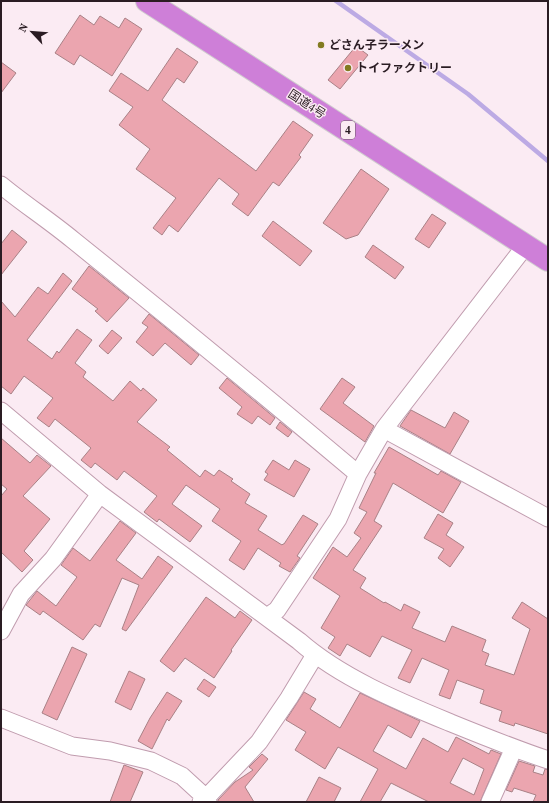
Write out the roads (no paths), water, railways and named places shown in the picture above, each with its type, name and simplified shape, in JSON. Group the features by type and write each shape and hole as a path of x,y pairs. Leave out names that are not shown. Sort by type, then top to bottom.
{"highway":[{"name":"国道4号","path":"147,1 548,260"}],"street":[{"path":"1,185 16,198 67,235 221,359 358,474"},
{"path":"267,617 277,610 338,519 358,474 384,429 526,245"},
{"path":"1,411 100,494 267,617 315,655 349,675 413,708 548,760"},
{"path":"384,429 548,518"},
{"path":"1,631 5,613 53,559 100,494"},
{"path":"1,718 72,746 151,761 182,776 205,801 259,742 289,698 315,655"},
{"path":"490,802 514,748"}],"waterway":[{"path":"336,1 468,94 548,161"}],"place":[{"name":"どさん子ラーメン","path":"321,45"},
{"name":"トイファクトリー","path":"348,68"}]}
